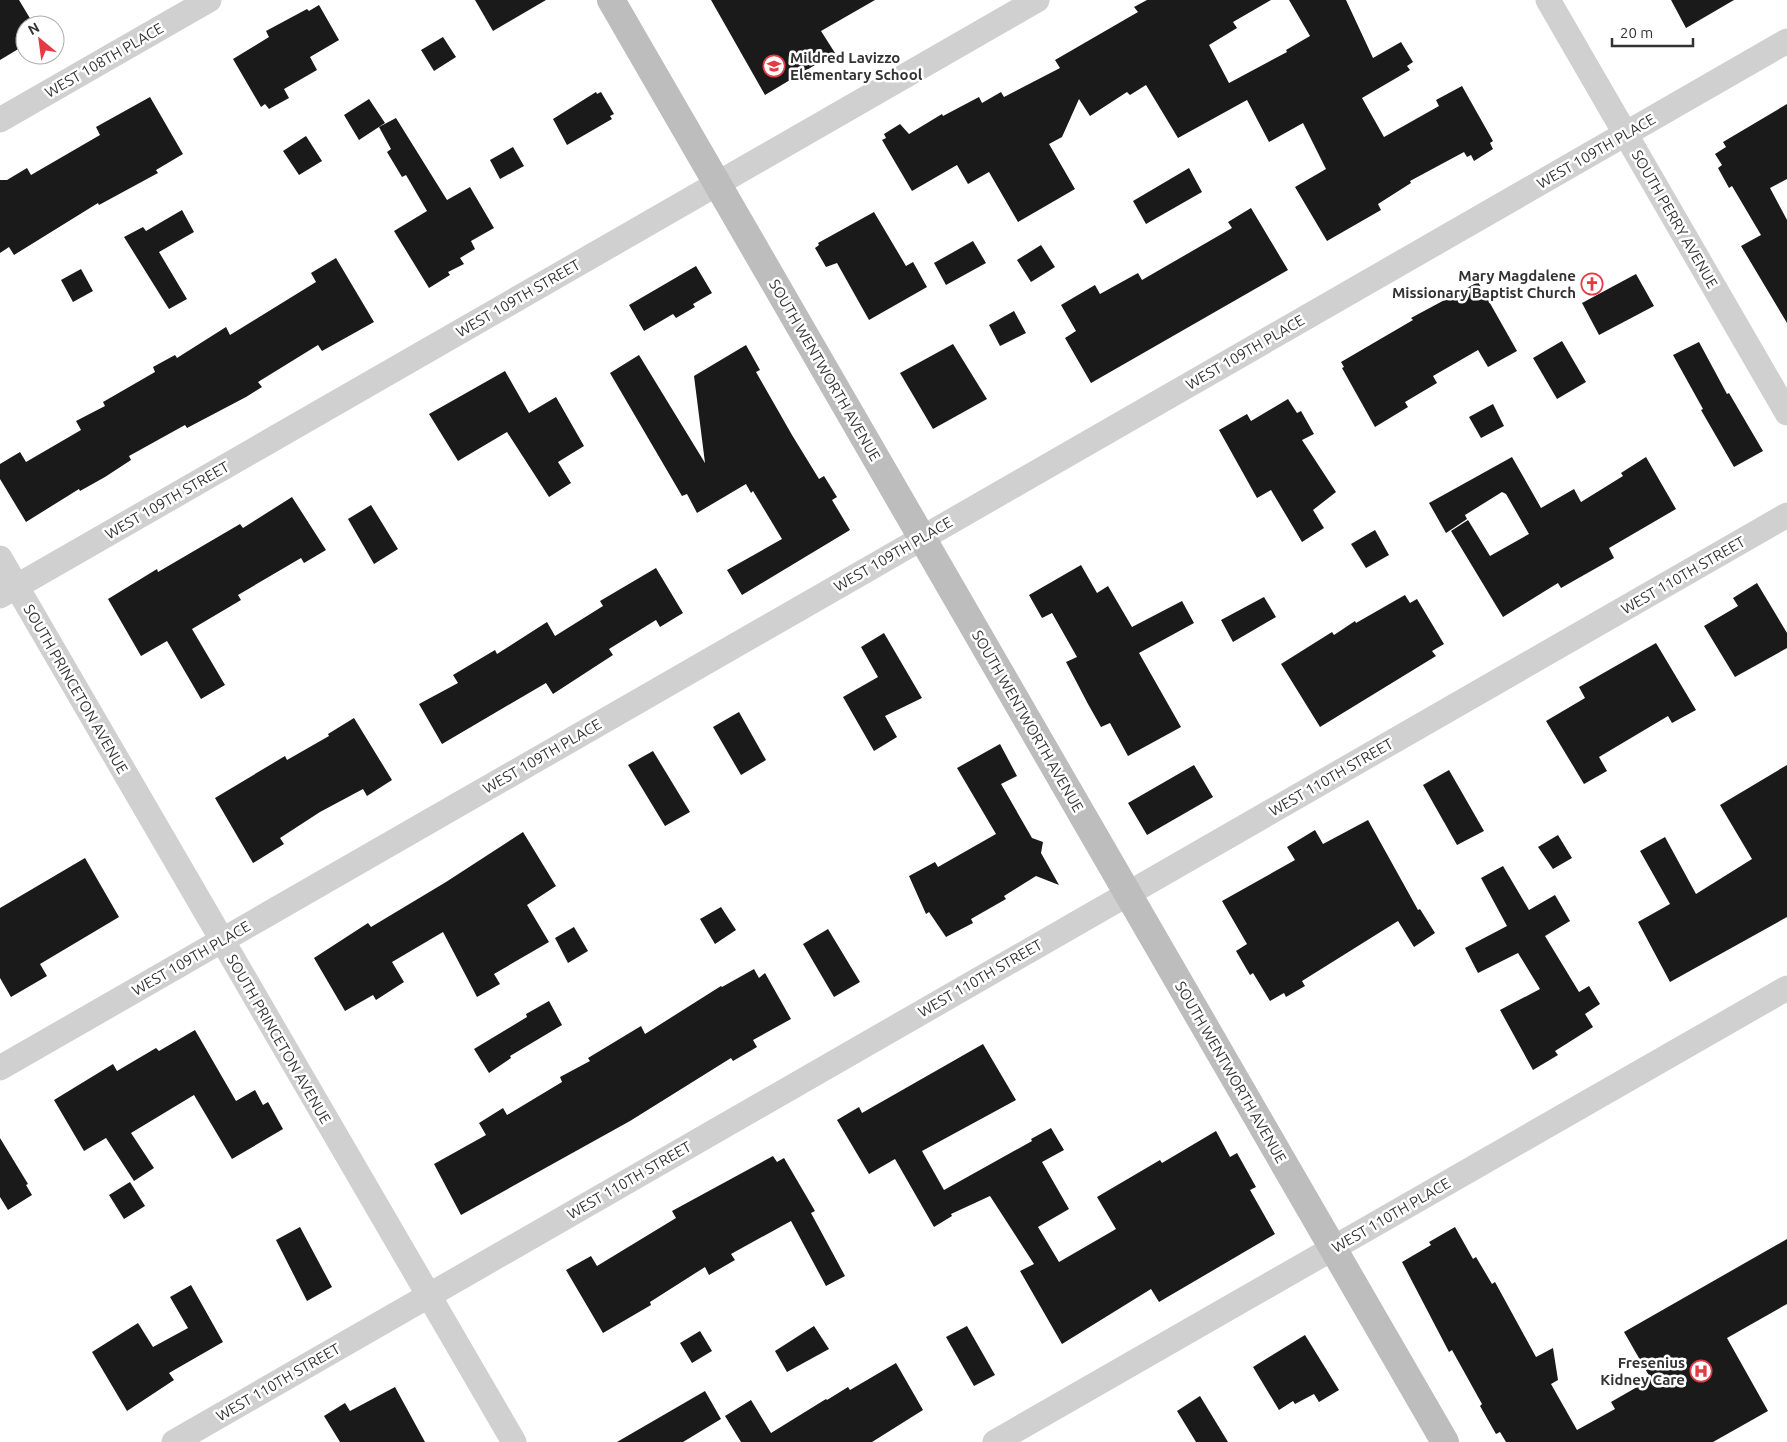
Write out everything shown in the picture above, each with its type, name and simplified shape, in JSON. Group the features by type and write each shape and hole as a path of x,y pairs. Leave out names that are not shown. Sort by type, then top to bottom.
{"street":[{"name":"WEST 108TH PLACE","path":"0,120 209,0"},
{"name":"SOUTH WENTWORTH AVENUE","path":"611,0 1445,1442"},
{"name":"WEST 109TH STREET","path":"8,591 1037,0"},
{"name":"SOUTH PERRY AVENUE","path":"1548,0 1787,413"},
{"name":"WEST 109TH PLACE","path":"0,1068 1787,41"},
{"name":"WEST 110TH STREET","path":"174,1442 1787,515"},
{"name":"SOUTH PRINCETON AVENUE","path":"0,558 8,591 222,940 514,1442"},
{"name":"WEST 110TH PLACE","path":"995,1442 1787,988"}],"building":[{"path":"0,0 19,0 28,15 15,15 15,51 0,60"},
{"path":"475,0 546,0 493,31"},
{"path":"711,0 875,0 821,31 835,53 765,95"},
{"path":"1147,0 1271,0 1233,22 1237,28 1209,45 1229,83 1287,52 1286,50 1310,36 1289,0 1346,0 1373,58 1401,42 1413,62 1407,66 1410,70 1362,98 1384,137 1439,106 1436,100 1462,86 1493,141 1490,143 1493,149 1474,161 1471,155 1467,157 1464,152 1410,181 1411,183 1378,204 1381,210 1327,241 1295,187 1326,169 1303,123 1269,142 1247,100 1178,138 1146,85 1130,95 1127,92 1090,116 1079,99 1062,137 1049,144 1075,189 1018,222 989,172 968,184 957,165 912,191 882,140 886,138 884,134 900,124 909,134 942,114 943,116 979,97 982,103 1001,92 1004,97 1060,68 1055,60 1138,12 1134,7"},
{"path":"1671,0 1734,0 1686,28"},
{"path":"319,5 339,40 310,57 317,70 284,89 289,98 269,109 265,104 261,107 233,59 269,37 266,31 307,9 309,11"},
{"path":"443,37 456,57 434,71 421,50"},
{"path":"596,92 597,94 601,92 614,114 610,116 612,119 567,145 553,119"},
{"path":"150,97 183,154 156,170 158,173 99,205 98,203 14,255 9,247 0,253 0,180 7,180 27,168 31,175 100,135 96,127"},
{"path":"369,99 385,123 359,140 344,115"},
{"path":"1787,104 1787,179 1770,188 1787,220 1787,323 1741,246 1761,235 1732,186 1729,188 1718,168 1722,165 1715,154 1726,147 1723,142"},
{"path":"396,118 447,200 470,187 494,228 471,241 475,249 460,258 464,264 448,272 450,275 429,288 394,231 427,211 406,175 402,177 387,152 391,149 379,127"},
{"path":"306,136 322,161 299,175 283,151"},
{"path":"513,147 524,166 500,179 490,160"},
{"path":"1189,168 1202,192 1146,224 1133,201"},
{"path":"1251,208 1288,270 1091,383 1065,338 1076,331 1061,305 1095,285 1100,294 1138,273 1142,280 1232,228 1228,222"},
{"path":"182,210 194,232 159,252 187,299 169,309 124,237 143,227 146,231"},
{"path":"874,212 906,266 913,262 927,287 869,320 837,263 826,267 815,248 819,245 818,243"},
{"path":"973,241 986,263 946,285 934,263"},
{"path":"1041,245 1055,267 1031,282 1017,260"},
{"path":"336,258 374,322 322,351 318,345 258,382 262,387 246,397 187,428 185,425 129,456 131,460 105,477 80,491 79,489 26,522 0,479 0,464 20,452 26,462 81,430 76,421 105,406 103,402 155,372 153,367 175,355 177,358 226,327 230,335 316,282 311,273"},
{"path":"696,266 712,293 693,304 695,307 676,318 673,314 644,331 629,305"},
{"path":"81,269 93,291 73,302 61,280"},
{"path":"1636,274 1654,306 1599,335 1582,303"},
{"path":"1478,282 1517,351 1488,367 1478,350 1433,376 1437,383 1405,402 1408,407 1375,427 1342,368 1344,367 1341,362 1413,320 1411,318"},
{"path":"1014,311 1026,333 1000,346 989,325"},
{"path":"1562,341 1586,382 1557,399 1533,358"},
{"path":"1699,342 1727,394 1729,393 1763,451 1734,467 1701,410 1703,409 1673,355"},
{"path":"953,344 987,399 933,429 900,373"},
{"path":"746,345 760,370 756,372 792,435 819,479 824,476 837,497 832,500 850,530 742,595 727,570 782,539 753,491 751,493 746,484 697,513 687,494 682,496 610,373 639,355 705,463 694,376"},
{"path":"505,371 529,413 556,397 584,446 558,462 571,483 549,497 507,432 458,461 429,414"},
{"path":"1288,399 1297,413 1301,411 1314,434 1302,440 1336,492 1313,510 1324,528 1302,542 1271,490 1257,498 1219,430 1247,414 1251,421"},
{"path":"1493,404 1504,426 1481,438 1469,417"},
{"path":"1512,457 1541,508 1574,489 1581,502 1623,476 1621,473 1646,457 1676,509 1609,548 1614,558 1561,588 1558,583 1503,617 1451,531 1468,520 1490,556 1529,534 1506,494 1502,492 1465,515 1467,519 1446,533 1429,503"},
{"path":"292,497 326,550 304,563 301,558 238,595 241,600 192,629 225,685 201,699 167,641 141,656 108,599 157,569 158,572 240,524 243,528"},
{"path":"371,505 398,549 374,564 348,519"},
{"path":"1375,530 1389,555 1366,568 1351,544"},
{"path":"1081,565 1097,593 1108,586 1132,627 1182,601 1194,623 1139,653 1181,727 1128,756 1110,723 1101,727 1088,704 1066,662 1077,657 1052,613 1042,618 1029,595"},
{"path":"656,568 683,613 660,627 656,620 609,649 613,655 553,694 546,683 442,744 419,704 458,683 453,675 495,650 497,654 547,622 555,636 603,606 600,601"},
{"path":"1757,583 1787,633 1787,648 1735,677 1704,626 1738,606 1733,598"},
{"path":"1405,595 1410,603 1417,599 1444,644 1432,651 1436,656 1320,727 1281,664 1332,632 1334,635 1355,621 1356,623"},
{"path":"1264,597 1276,617 1233,642 1221,620"},
{"path":"884,633 922,698 885,716 897,737 874,751 843,697 878,677 861,647"},
{"path":"1656,643 1696,710 1672,723 1668,716 1599,757 1607,771 1584,784 1546,721 1585,698 1579,687"},
{"path":"739,712 766,760 741,775 713,727"},
{"path":"354,718 392,780 367,796 363,789 320,812 280,838 284,844 253,863 215,798 285,756 287,760 329,736 328,734"},
{"path":"1000,744 1017,776 1001,784 1032,838 1043,842 1041,853 1059,885 1036,876 1004,896 1006,899 971,919 973,923 946,937 929,912 926,914 909,876 935,862 938,867 996,834 957,768"},
{"path":"653,751 690,812 665,826 628,765"},
{"path":"1194,765 1213,797 1147,835 1128,803"},
{"path":"1787,765 1787,917 1670,982 1638,922 1670,904 1640,851 1665,837 1696,894 1752,859 1720,805"},
{"path":"1449,770 1484,831 1457,845 1423,785"},
{"path":"1368,820 1418,910 1420,909 1435,933 1414,947 1398,921 1302,981 1305,986 1286,997 1284,993 1270,1001 1253,973 1250,975 1236,951 1247,944 1222,901 1295,860 1287,847 1315,830 1323,844"},
{"path":"523,832 556,886 527,905 549,942 494,974 500,984 477,997 443,932 392,962 404,982 376,1000 373,995 345,1011 314,958 368,923 371,927 446,882"},
{"path":"1558,835 1572,858 1553,869 1538,847"},
{"path":"85,858 119,917 40,964 47,976 11,997 0,978 0,908"},
{"path":"1503,866 1529,910 1555,895 1570,921 1545,936 1579,992 1589,986 1600,1004 1585,1014 1593,1027 1555,1051 1558,1055 1533,1070 1500,1010 1540,989 1518,953 1478,973 1465,948 1507,926 1481,878"},
{"path":"721,907 736,930 715,944 700,919"},
{"path":"574,927 588,951 568,963 555,938"},
{"path":"828,929 860,982 834,997 803,944"},
{"path":"754,969 759,978 765,973 791,1019 753,1040 757,1047 733,1061 731,1058 630,1121 461,1215 434,1164 486,1135 479,1123 503,1108 507,1115 562,1082 560,1077 590,1061 588,1058 641,1026 645,1034 721,986"},
{"path":"549,1001 562,1025 510,1056 511,1058 489,1073 474,1049 527,1017 526,1014"},
{"path":"195,1030 236,1101 255,1090 263,1105 268,1102 283,1129 232,1159 194,1095 131,1133 154,1168 134,1181 106,1138 84,1151 54,1100 113,1064 117,1071 156,1048 159,1051"},
{"path":"983,1044 1016,1100 922,1151 944,1190 1032,1141 1031,1139 1051,1128 1064,1150 1042,1162 1069,1209 1038,1227 1059,1262 1116,1229 1097,1197 1160,1160 1162,1163 1216,1131 1230,1157 1237,1153 1256,1187 1250,1190 1275,1234 1159,1302 1151,1289 1062,1344 1020,1271 1034,1264 990,1196 951,1214 952,1216 934,1227 895,1159 869,1174 837,1120 859,1107 862,1113"},
{"path":"0,1138 28,1184 26,1185 32,1195 8,1210 0,1197"},
{"path":"773,1156 777,1162 784,1158 815,1211 811,1213 845,1276 826,1286 791,1221 731,1254 735,1260 709,1275 705,1267 650,1302 651,1305 603,1333 566,1270 591,1256 597,1266 676,1218 672,1211"},
{"path":"130,1182 145,1206 124,1219 109,1195"},
{"path":"300,1227 332,1287 307,1301 276,1240"},
{"path":"1455,1227 1473,1259 1476,1257 1492,1284 1495,1282 1536,1357 1553,1348 1558,1380 1551,1384 1577,1430 1615,1409 1611,1402 1651,1379 1624,1332 1787,1239 1787,1304 1727,1338 1768,1411 1713,1442 1506,1442 1500,1432 1496,1434 1480,1406 1482,1404 1452,1350 1449,1352 1402,1262 1431,1245 1429,1242"},
{"path":"191,1285 223,1342 169,1373 174,1380 127,1411 92,1352 138,1323 153,1347 188,1328 170,1297"},
{"path":"814,1326 829,1349 787,1372 775,1351"},
{"path":"967,1326 995,1375 974,1386 946,1337"},
{"path":"700,1331 712,1351 692,1363 680,1343"},
{"path":"1305,1335 1339,1390 1319,1402 1314,1394 1295,1404 1293,1401 1279,1410 1253,1367"},
{"path":"896,1363 923,1410 872,1442 741,1442 725,1416 751,1400 771,1433 826,1399 848,1387 850,1390"},
{"path":"395,1387 425,1442 340,1442 324,1416 345,1403 350,1411"},
{"path":"705,1391 721,1419 683,1442 617,1442"},
{"path":"1200,1396 1228,1442 1196,1442 1177,1411"}],"place":[{"name":"Mildred Lavizzo Elementary School","path":"774,66"},
{"name":"Mary Magdalene Missionary Baptist Church","path":"1592,284"},
{"name":"Fresenius Kidney Care","path":"1701,1371"}]}
